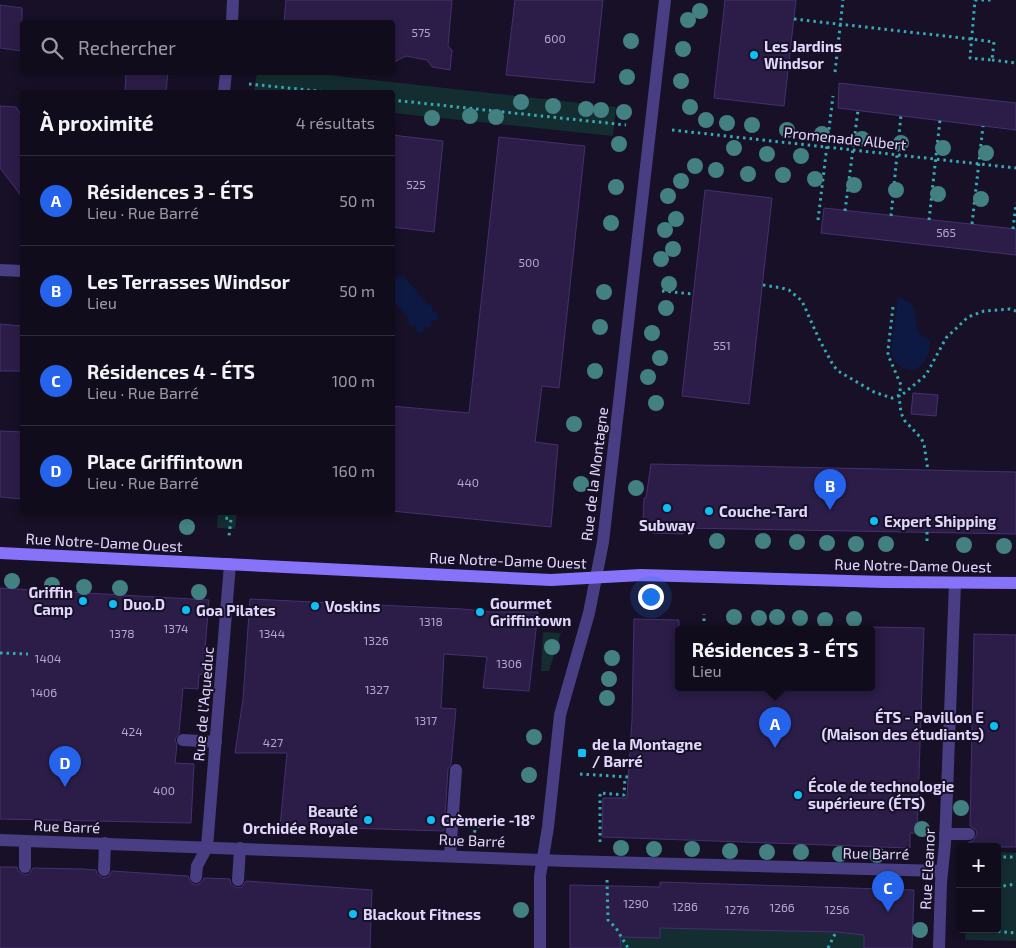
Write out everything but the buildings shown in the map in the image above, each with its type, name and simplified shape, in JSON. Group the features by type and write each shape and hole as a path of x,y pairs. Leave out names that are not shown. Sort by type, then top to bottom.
{"main road":[{"name":"Rue Notre-Dame Ouest","path":"0,553 551,580 641,575 1016,583"}],"street":[{"path":"232,20 233,0"},
{"name":"Rue de la Montagne","path":"540,948 540,876 548,827 560,715 589,613 603,542 665,0"},
{"path":"224,90 226,75"},
{"path":"0,270 20,271"},
{"name":"Rue de l'Aqueduc","path":"196,877 197,866 207,847 230,564"},
{"name":"Rue Eleanor","path":"939,948 955,583"},
{"path":"183,740 216,742"},
{"path":"450,856 456,770"},
{"path":"945,834 969,834"},
{"name":"Rue Barré","path":"0,840 543,860 942,871"},
{"path":"24,867 25,841"},
{"path":"104,870 105,843"},
{"path":"238,880 240,848"}],"path":[{"path":"835,72 843,0"},
{"path":"992,0 974,0 970,58 1016,63"},
{"path":"794,19 994,42 992,60"},
{"path":"249,84 308,90"},
{"path":"818,220 832,96"},
{"path":"395,100 626,125"},
{"path":"846,210 858,110"},
{"path":"891,216 901,115"},
{"path":"929,220 940,120"},
{"path":"972,224 983,126"},
{"name":"Promenade Albert","path":"672,130 1016,168"},
{"path":"1013,229 1016,203"},
{"path":"763,285 789,290 802,301 819,339 838,371 874,392 892,398 911,388 926,375 946,338 968,317 984,310 1016,310"},
{"path":"662,291 693,294"},
{"path":"893,307 888,350 890,361 897,372 901,385 899,396 903,416 924,444 928,471"},
{"path":"226,515 225,518 231,519 230,536"},
{"path":"927,532 927,540"},
{"path":"704,614 704,621"},
{"path":"0,652 28,654"},
{"path":"580,774 627,777 624,795 600,793 600,842"},
{"path":"474,839 475,829 486,820"},
{"path":"1001,857 1016,857"},
{"path":"607,880 608,920 616,928 628,948"},
{"path":"1001,886 1016,884"},
{"path":"1001,931 1016,932"},
{"path":"828,948 836,932"}],"green space":[{"path":"257,75 328,75 616,107 613,136 395,113 395,90 254,90"},
{"path":"218,515 237,515 235,529 217,528"},
{"path":"543,632 561,633 549,671 541,671"},
{"path":"1001,852 1016,853 1016,941 965,940 966,933 1001,933"},
{"path":"602,915 627,937 659,938 660,928 836,932 864,935 864,948 621,948"}],"water":[{"path":"399,276 404,276 427,304 432,305 433,312 438,313 438,320 432,320 431,327 424,327 423,333 415,332 416,326 409,325 409,319 395,302 395,280"},
{"path":"898,298 907,300 912,305 919,332 930,339 926,359 916,369 905,369 900,366 896,362 891,349"}],"place":[{"name":"Les Jardins Windsor","path":"754,55"},
{"name":"Subway","path":"667,508"},
{"name":"Les Terrasses Windsor","path":"830,510"},
{"name":"Couche-Tard","path":"709,511"},
{"name":"Expert Shipping","path":"874,521"},
{"name":"Griffin Camp","path":"83,601"},
{"name":"Duo.D","path":"113,604"},
{"name":"Voskins","path":"315,606"},
{"name":"Goa Pilates","path":"186,610"},
{"name":"Gourmet Griffintown","path":"480,612"},
{"name":"ÉTS - Pavillon E (Maison des étudiants)","path":"994,726"},
{"name":"Résidences 3 - ÉTS","path":"775,748"},
{"name":"de la Montagne / Barré","path":"582,753"},
{"name":"Place Griffintown","path":"65,787"},
{"name":"École de technologie supérieure (ÉTS)","path":"798,795"},
{"name":"Beauté Orchidée Royale","path":"368,820"},
{"name":"Crèmerie -18°","path":"431,820"},
{"name":"Résidences 4 - ÉTS","path":"888,912"},
{"name":"Blackout Fitness","path":"353,914"}]}
